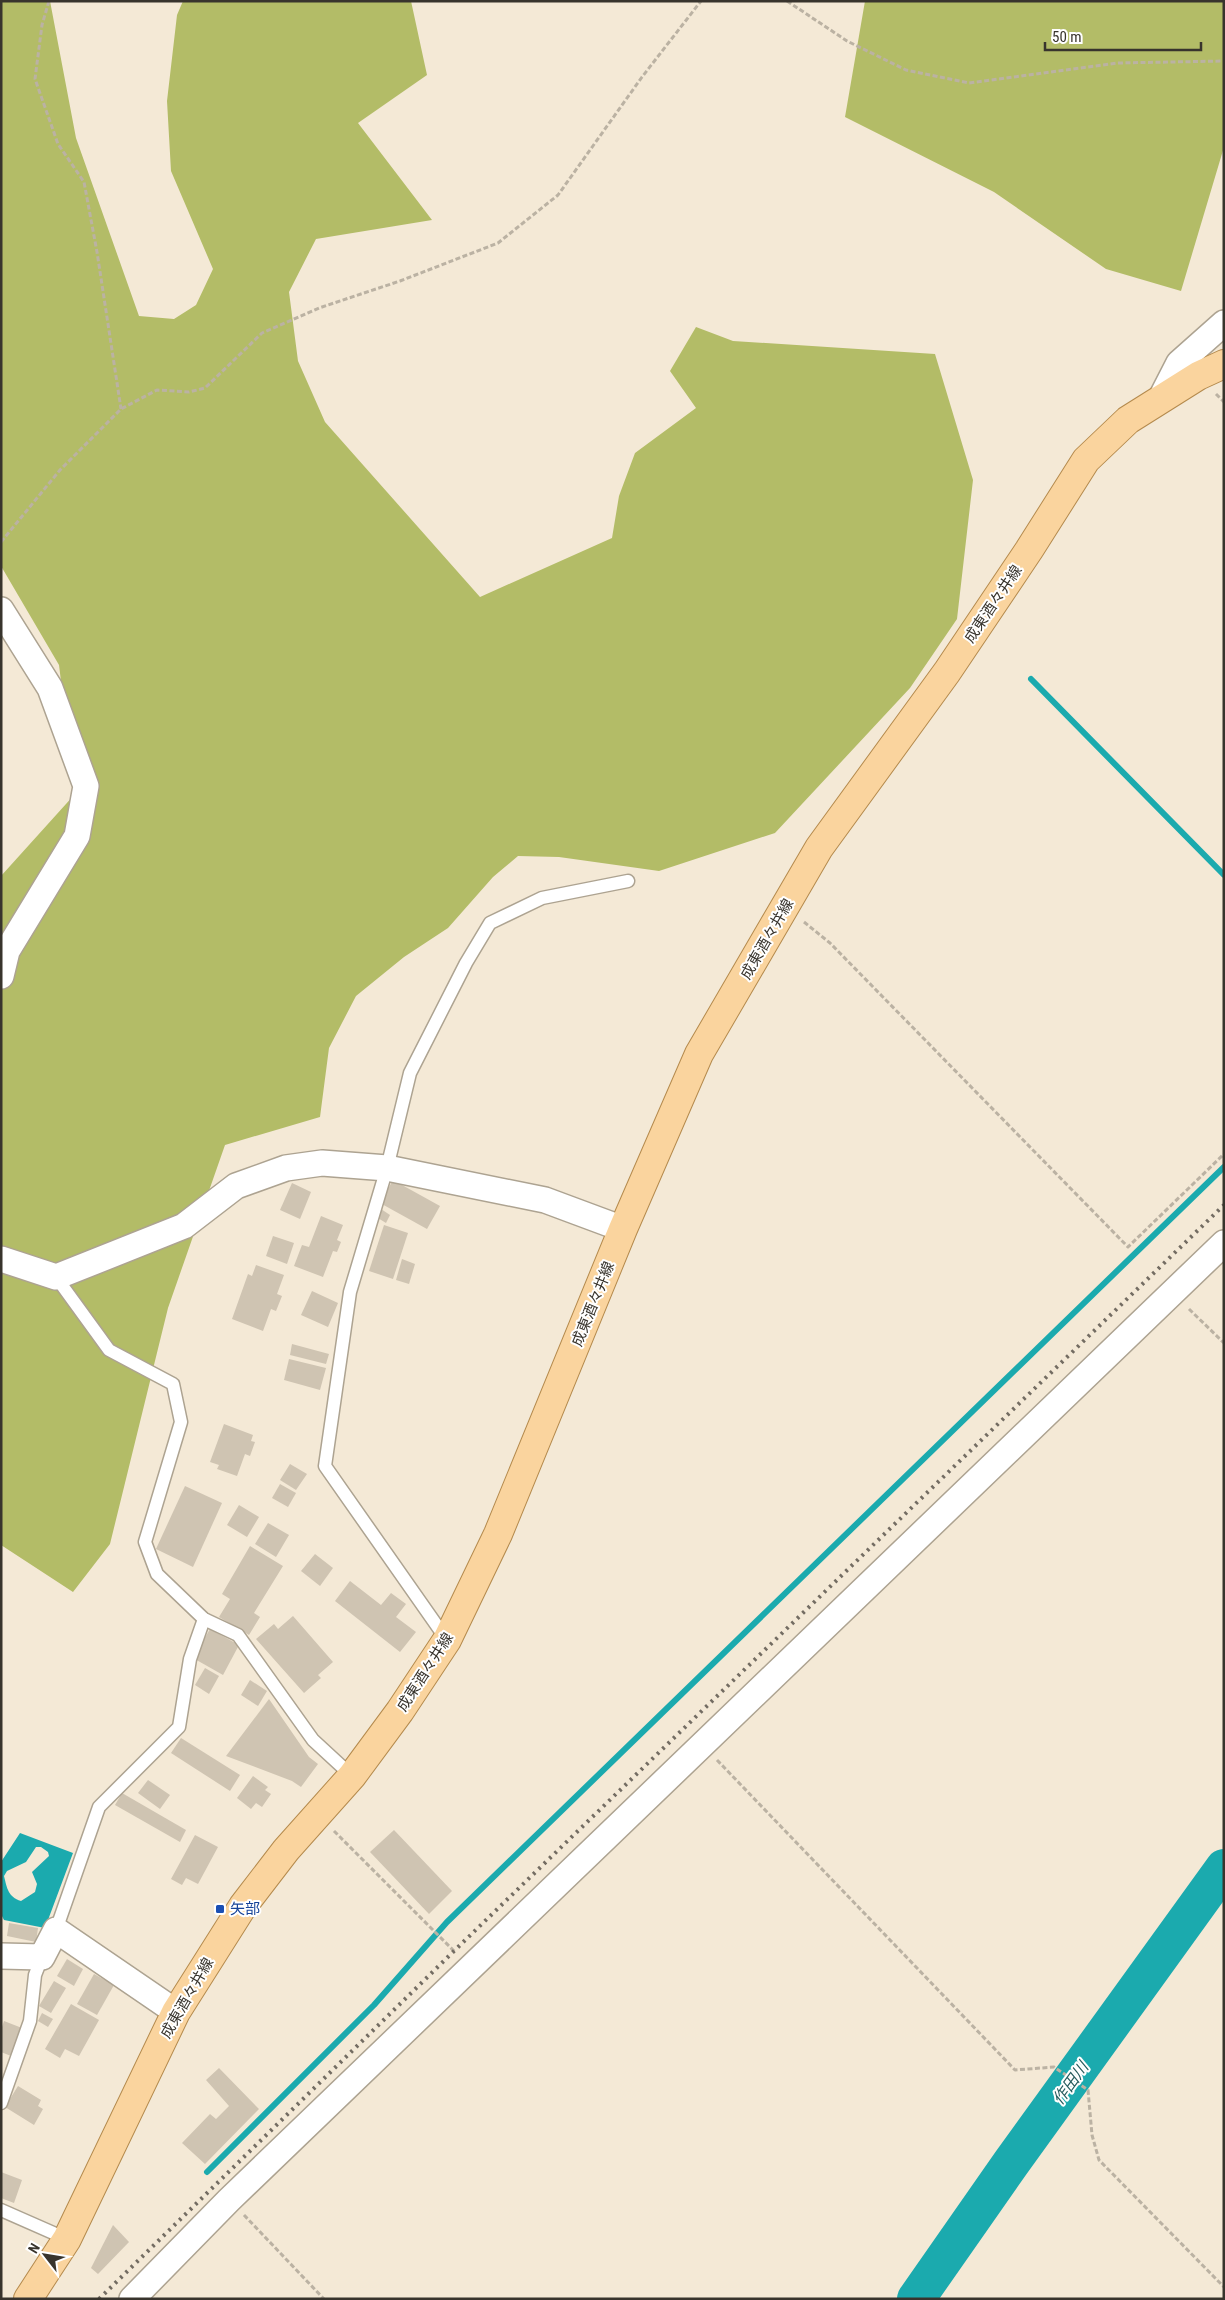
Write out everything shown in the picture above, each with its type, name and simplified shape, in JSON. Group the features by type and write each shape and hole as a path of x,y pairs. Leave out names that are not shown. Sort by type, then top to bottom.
{"main road":[{"name":"成東酒々井線","path":"28,2299 67,2239 176,2012 244,1906 286,1850 352,1776 400,1710 447,1640 498,1534 623,1230 699,1054 819,848 947,672 1086,460 1128,420 1198,376 1224,364"}],"street":[{"path":"1160,400 1179,363 1224,323"},
{"path":"1,610 50,688 86,786 77,836 7,951 1,976"},
{"path":"1,1259 56,1277 184,1226 236,1186 286,1168 322,1163 387,1168 545,1200 623,1230"},
{"path":"132,2299 230,2200 1224,1242"},
{"path":"1,1956 42,1958 56,1930 176,2012"}],"lane":[{"path":"447,1640 325,1466 350,1292 387,1168 410,1073 466,963 490,923 542,898 628,881"},
{"path":"56,1277 109,1350 173,1384 181,1422 146,1542 157,1574 204,1619 238,1635 313,1740 352,1776"},
{"path":"56,1930 99,1807 179,1727 190,1659 204,1619"},
{"path":"1,2103 30,2021 35,1974 42,1958"},
{"path":"1,2210 67,2239"}],"path":[{"path":"49,1 42,25 34,79 58,144 84,182 97,252 121,409"},
{"path":"1,542 60,470 121,409 156,390 189,392 205,388 262,334 319,308 400,281 498,243 558,195 642,77 701,1"},
{"path":"787,1 847,42 906,70 969,83 1118,63 1224,61"},
{"path":"786,907 830,943 1128,1247 1224,1154"},
{"path":"1172,1292 1224,1343"},
{"path":"703,1745 1015,2070 1054,2067 1088,2090 1092,2135 1099,2160 1224,2288"},
{"path":"318,1814 472,1967"},
{"path":"230,2200 324,2299"}],"green space":[{"path":"1,1 50,1 76,138 139,316 174,319 196,305 213,269 171,171 167,101 177,15 183,1 411,1 427,75 358,123 432,220 316,239 289,292 298,361 325,422 480,597 612,538 619,496 635,453 696,408 670,371 696,327 733,341 935,354 973,480 957,619 910,688 775,833 659,871 559,857 518,856 493,877 448,928 404,957 356,996 329,1048 320,1117 225,1145 168,1308 110,1544 73,1592 1,1545 1,876 75,794 59,665 1,566"},
{"path":"865,1 1224,1 1224,147 1181,291 1106,269 994,192 845,117"}],"water":[{"path":"20,1833 73,1853 45,1928 4,1920 1,1914 1,1862","holes":["36,1847 41,1847 48,1852 49,1856 32,1872 37,1884 35,1892 21,1901 13,1897 4,1876 7,1871 26,1862"]}],"building":[{"path":"393,1180 440,1206 427,1229 380,1203"},
{"path":"292,1183 311,1192 300,1219 280,1210"},
{"path":"378,1207 390,1215 386,1223 373,1215"},
{"path":"321,1216 343,1225 337,1240 341,1242 337,1252 333,1251 323,1277 294,1266 302,1245 309,1247"},
{"path":"384,1225 408,1233 393,1279 369,1271"},
{"path":"273,1236 294,1243 287,1264 266,1256"},
{"path":"402,1259 415,1264 409,1284 396,1280"},
{"path":"256,1265 284,1275 277,1294 282,1296 276,1311 271,1309 263,1331 232,1319 248,1274 252,1276"},
{"path":"312,1291 338,1303 328,1327 301,1315"},
{"path":"292,1344 329,1354 326,1364 290,1355"},
{"path":"289,1359 326,1368 320,1390 284,1380"},
{"path":"224,1424 253,1435 251,1441 255,1442 250,1456 245,1454 237,1476 217,1469 219,1465 210,1462"},
{"path":"290,1464 307,1474 296,1490 280,1480"},
{"path":"280,1484 296,1493 288,1507 272,1498"},
{"path":"185,1486 222,1503 193,1567 156,1549"},
{"path":"239,1505 259,1517 247,1537 227,1525"},
{"path":"268,1523 289,1535 276,1557 255,1544"},
{"path":"250,1546 283,1566 254,1613 260,1617 249,1635 219,1617 230,1599 222,1594"},
{"path":"315,1554 333,1568 320,1586 301,1571"},
{"path":"350,1581 381,1605 391,1593 406,1604 396,1617 416,1632 400,1652 335,1601"},
{"path":"293,1616 333,1662 318,1675 321,1678 304,1693 256,1639 274,1624 278,1629"},
{"path":"210,1629 239,1645 223,1675 193,1658"},
{"path":"205,1668 219,1676 209,1694 195,1685"},
{"path":"250,1680 267,1691 258,1706 241,1695"},
{"path":"269,1699 309,1757 318,1764 301,1787 292,1781 226,1756"},
{"path":"181,1738 240,1775 230,1791 171,1753"},
{"path":"253,1776 268,1787 265,1790 271,1794 262,1807 256,1803 251,1809 237,1798"},
{"path":"148,1780 170,1795 160,1809 138,1793"},
{"path":"122,1793 186,1830 180,1842 115,1805"},
{"path":"394,1830 452,1891 429,1914 370,1852"},
{"path":"195,1835 218,1847 198,1884 186,1878 182,1885 171,1879"},
{"path":"9,1923 38,1928 36,1942 7,1936"},
{"path":"67,1959 83,1969 74,1986 57,1976"},
{"path":"94,1974 114,1985 97,2015 77,2004"},
{"path":"54,1981 66,1988 51,2013 39,2006"},
{"path":"71,2004 99,2020 79,2056 65,2049 60,2058 45,2049"},
{"path":"42,2013 53,2019 48,2027 38,2021"},
{"path":"4,2021 22,2028 11,2056 1,2052 1,2030"},
{"path":"219,2068 259,2109 205,2164 182,2143 210,2114 216,2119 229,2106 206,2080"},
{"path":"18,2086 41,2100 38,2106 43,2109 34,2125 5,2107"},
{"path":"1,2172 22,2180 14,2203 1,2198"},
{"path":"113,2225 129,2242 98,2274 91,2268"}],"waterway":[{"path":"1031,679 1224,875"},
{"path":"207,2172 374,2005 447,1922 1224,1167"},
{"name":"作田川","path":"916,2299 1011,2163 1224,1868"}],"railway":[{"path":"99,2299 454,1951 1224,1205"}],"place":[{"name":"矢部","path":"220,1909"}]}
